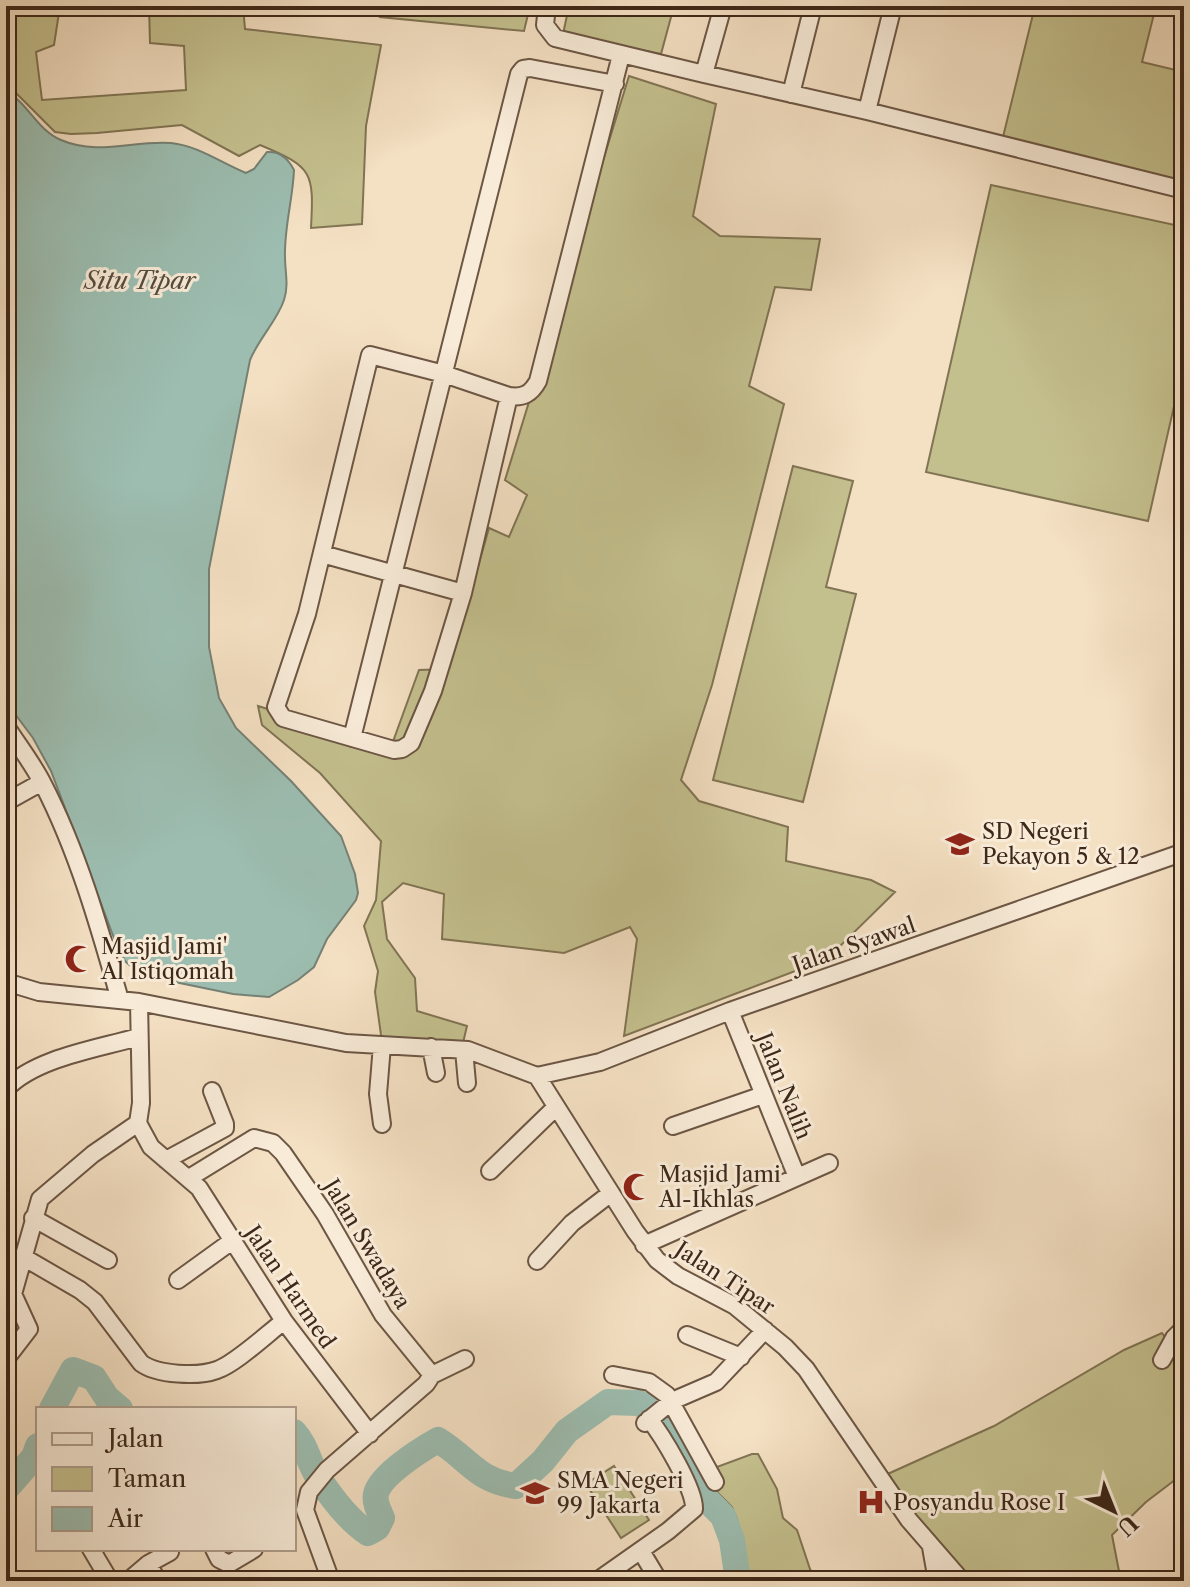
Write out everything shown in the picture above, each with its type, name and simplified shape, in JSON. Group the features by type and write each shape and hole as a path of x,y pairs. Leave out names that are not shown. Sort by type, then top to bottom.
{"street":[{"path":"547,6 545,25 555,38 1184,190"},
{"path":"704,74 723,6"},
{"path":"791,94 813,6"},
{"path":"867,111 893,6"},
{"path":"509,396 463,593 433,691 411,743 394,750 283,718 276,711 307,614 370,355 444,374 509,396 527,394 538,381 621,55"},
{"path":"352,738 519,74 523,69 530,68 615,84"},
{"path":"322,554 463,593"},
{"path":"6,726 42,782 74,854 120,1000"},
{"path":"6,802 42,782"},
{"name":"Jalan Syawal","path":"537,1076 600,1062 730,1011 1184,852"},
{"path":"6,982 39,992 139,1002 328,1041 464,1050 537,1076"},
{"path":"6,1359 28,1333 28,1321 10,1296 33,1218 45,1193 138,1123 141,1103 139,1002"},
{"name":"Jalan Nalih","path":"730,1011 797,1177"},
{"path":"8,1082 52,1062 138,1037"},
{"path":"382,1045 378,1094 382,1124"},
{"path":"431,1047 436,1073"},
{"path":"464,1050 467,1083"},
{"name":"Jalan Tipar","path":"537,1076 644,1245 678,1276 735,1306 806,1369 871,1466 931,1546 962,1581"},
{"path":"166,1160 225,1128 212,1091"},
{"path":"673,1126 763,1095"},
{"path":"490,1171 556,1107"},
{"name":"Jalan Harmed","path":"138,1123 151,1147 199,1188 284,1321 370,1434"},
{"name":"Jalan Swadaya","path":"189,1178 254,1138 267,1140 279,1148 325,1214 378,1307 432,1375"},
{"path":"644,1245 829,1163"},
{"path":"537,1261 572,1223 611,1193"},
{"path":"33,1218 108,1260"},
{"path":"178,1280 232,1241"},
{"path":"23,1257 95,1302 141,1363 149,1368 181,1374 217,1370 284,1321"},
{"path":"1162,1360 1174,1338 1184,1328"},
{"path":"597,1581 694,1509 693,1497 650,1418 671,1402 716,1382 765,1330"},
{"path":"687,1335 741,1357"},
{"path":"331,1581 300,1514 313,1484 426,1384 432,1375 465,1359"},
{"path":"613,1375 649,1382 671,1402 715,1482"},
{"path":"931,1546 937,1581"},
{"path":"92,1551 110,1581"},
{"path":"128,1581 148,1564 171,1551"},
{"path":"215,1551 219,1559 229,1564 251,1551"},
{"path":"641,1551 659,1581"},
{"path":"148,1564 158,1581"}],"green space":[{"path":"6,6 60,6 54,45 36,52 42,100 186,90 184,46 150,43 149,6 243,6 245,29 381,45 366,126 362,224 311,228 312,194 306,174 291,159 260,145 239,156 182,125 97,133 55,132 12,89 6,88"},
{"path":"383,6 530,6 524,31 380,17"},
{"path":"569,6 674,6 661,54 563,34"},
{"path":"1035,6 1156,6 1142,62 1184,72 1184,183 1003,137"},
{"path":"629,76 716,104 693,216 720,236 820,239 811,290 775,287 749,386 784,404 712,685 681,780 699,801 788,827 786,861 871,880 895,892 827,959 624,1036 637,939 630,927 564,953 442,939 444,894 403,883 382,902 387,939 415,978 417,1011 467,1026 462,1047 382,1042 375,992 378,971 364,926 376,900 381,841 320,773 262,725 258,706 391,747 419,670 449,669 489,528 509,537 527,495 505,480"},
{"path":"991,185 1184,227 1184,362 1148,521 926,472"},
{"path":"793,466 853,481 826,587 856,594 803,802 713,780"},
{"path":"1162,1333 1184,1362 1184,1473 1146,1502 1112,1535 1119,1571 1102,1581 963,1581 881,1477 994,1426 1124,1350"},
{"path":"758,1454 777,1489 783,1518 797,1530 817,1581 748,1581 737,1519 706,1471"},
{"path":"614,1466 649,1520 621,1538 586,1484"}],"water":[{"name":"Situ Tipar","path":"6,91 53,136 75,145 102,147 171,143 200,151 246,173 254,169 267,152 272,152 283,156 294,170 285,246 285,294 281,308 250,360 209,569 209,647 219,698 236,728 291,781 341,836 355,874 358,893 327,939 314,967 269,997 233,994 141,975 125,961 51,771 33,738 6,702"}],"waterway":[{"path":"53,1407 73,1370 94,1378 107,1398 118,1407"},
{"path":"296,1435 328,1492 347,1515 368,1533 377,1528 382,1518 376,1494 385,1479 402,1463 438,1440 482,1474 516,1486 543,1461 567,1431 608,1402 638,1403 659,1413 676,1434 698,1491 723,1516 732,1540 738,1581"},
{"path":"6,1489 36,1452"}],"place":[{"name":"SD Negeri Pekayon 5 & 12","path":"960,844"},
{"name":"Masjid Jami' Al Istiqomah","path":"79,959"},
{"name":"Masjid Jami Al-Ikhlas","path":"637,1187"},
{"name":"SMA Negeri 99 Jakarta","path":"535,1493"},
{"name":"Posyandu Rose I","path":"871,1502"}]}
